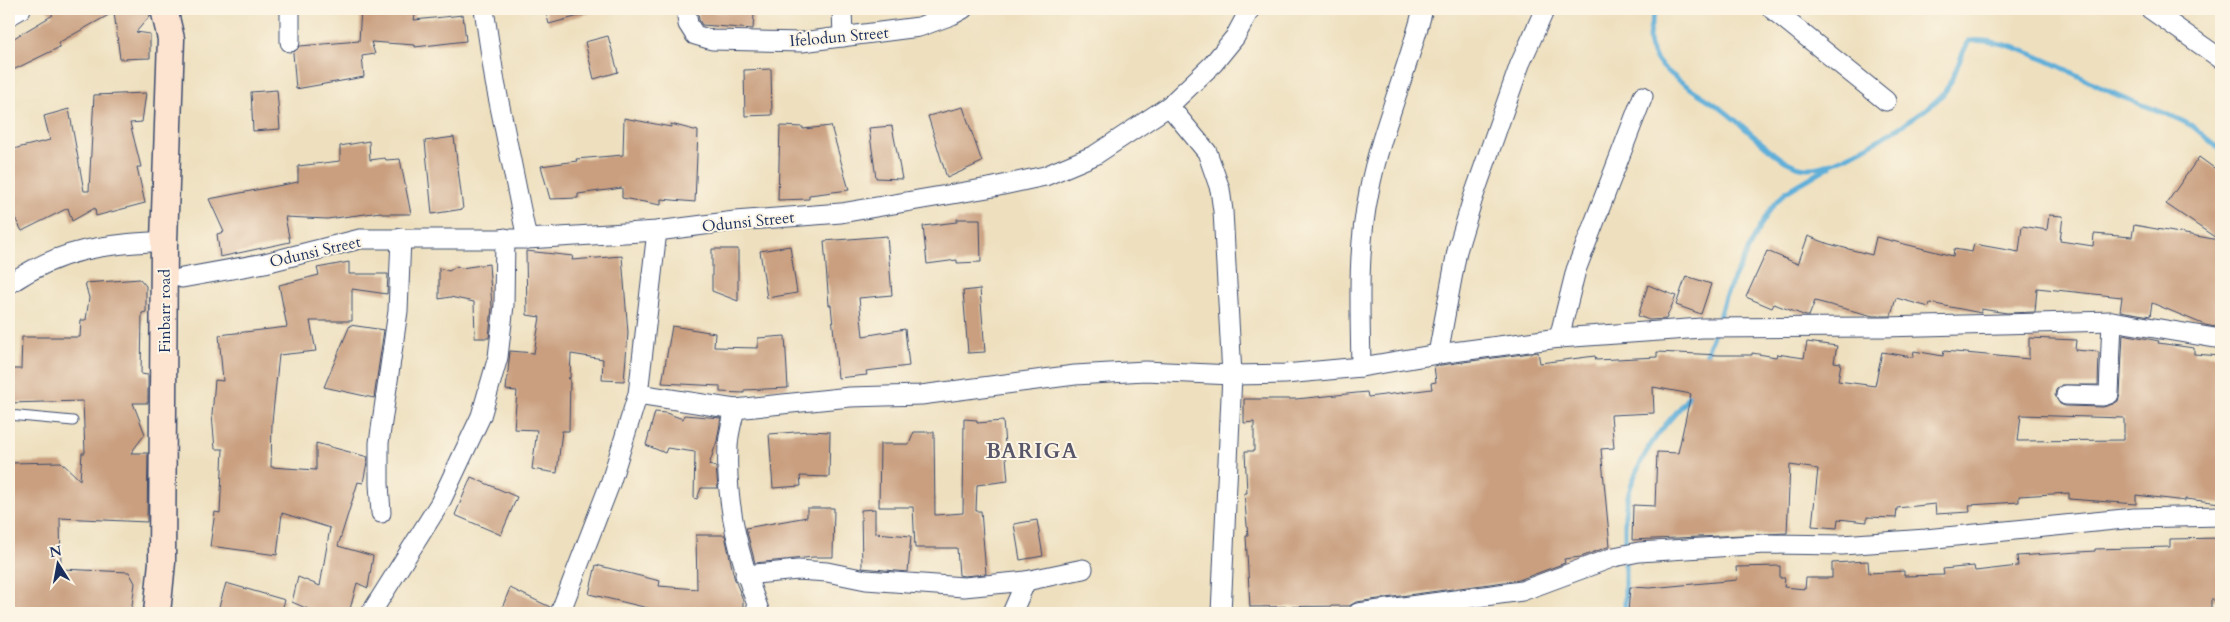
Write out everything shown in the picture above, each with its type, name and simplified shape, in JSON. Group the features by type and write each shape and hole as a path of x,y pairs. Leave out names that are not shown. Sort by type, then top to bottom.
{"main road":[{"name":"Finbarr road","path":"156,613 162,562 164,241 171,39 164,9"},
{"name":"Finbarr road","path":"175,613 178,565 182,278 179,240 185,39 180,9"}],"street":[{"path":"9,16 21,9"},
{"path":"290,9 290,42"},
{"path":"484,9 495,82 527,239"},
{"path":"842,9 843,37"},
{"name":"Ifelodun Street","path":"687,16 695,34 712,40 802,42 919,28 963,9"},
{"name":"Odunsi Street","path":"182,278 265,263 360,239 527,239 657,231 841,213 994,187 1045,176 1095,155 1170,106 1213,64 1235,37 1250,9"},
{"path":"1361,367 1360,250 1369,191 1389,118 1414,43 1423,9"},
{"path":"1438,354 1457,251 1473,198 1520,64 1545,9"},
{"path":"1772,9 1886,101"},
{"path":"2150,9 2221,59"},
{"path":"1559,338 1576,270 1643,96"},
{"path":"1170,106 1207,152 1220,189 1223,212 1232,375 1221,613"},
{"path":"560,613 611,481 638,394 657,231"},
{"path":"381,513 379,443 398,311 401,238"},
{"path":"371,613 440,503 481,416 498,357 504,306 505,238"},
{"path":"9,284 26,272 64,254 104,245 164,241"},
{"path":"2066,395 2103,396 2109,394 2112,321"},
{"path":"638,394 735,409 850,397 921,395 1075,375 1145,371 1232,375 1285,374 1361,367 1438,354 1559,338 1702,328 1884,327 2112,321 2221,339"},
{"path":"735,409 728,447 732,522 745,575 760,613"},
{"path":"1358,613 1522,591 1614,557 1639,552 1765,544 1842,545 1926,539 2134,518 2221,516"},
{"path":"745,575 798,570 827,572 866,580 964,588 1026,581 1083,569"},
{"path":"1012,613 1026,581"}],"lane":[{"path":"9,414 72,421"}],"building":[{"path":"46,9 149,9 150,16 136,32 150,34 150,58 120,59 114,12 58,43 60,47 9,72 9,41 53,15"},
{"path":"361,9 416,11 414,20 463,15 466,41 415,47 415,45 371,42 375,54 362,56 364,77 296,89 293,53 300,46 359,41"},
{"path":"545,9 589,9 590,13 549,24"},
{"path":"698,11 754,14 753,29 702,25 699,20"},
{"path":"608,36 618,72 594,79 585,42"},
{"path":"771,69 772,115 745,116 744,70"},
{"path":"277,90 280,129 253,131 251,92"},
{"path":"146,93 142,122 130,123 141,167 137,167 145,203 96,216 95,208 72,221 68,208 22,231 9,207 9,150 50,140 44,116 69,109 84,191 89,191 94,95"},
{"path":"963,107 982,162 947,178 928,116"},
{"path":"624,118 671,127 671,124 698,131 695,202 661,199 661,205 622,198 622,188 578,194 578,198 550,199 541,166 577,161 576,159 623,155"},
{"path":"780,126 803,127 803,129 831,126 849,190 809,195 809,199 778,200"},
{"path":"892,126 902,179 876,178 869,128"},
{"path":"454,137 463,209 432,214 425,141"},
{"path":"369,141 370,160 400,159 411,214 382,214 381,212 327,219 285,217 290,242 220,257 217,234 224,232 209,199 298,182 298,166 340,161 340,146"},
{"path":"2199,157 2221,173 2221,328 2205,325 2152,303 2150,316 2120,311 2122,297 2037,288 2035,312 2007,313 1981,309 1981,313 1930,303 1929,307 1896,298 1891,316 1873,316 1815,301 1809,316 1806,316 1774,304 1772,308 1746,297 1767,251 1798,264 1808,236 1829,244 1872,255 1876,237 1953,256 1954,249 1972,252 1974,244 2019,252 2022,226 2047,230 2049,215 2063,216 2060,241 2093,246 2094,234 2132,237 2134,225 2219,240 2166,204"},
{"path":"957,219 980,219 981,262 957,263 957,260 927,264 923,226 957,222"},
{"path":"887,236 892,295 859,298 863,336 905,329 909,366 866,371 867,375 838,378 831,305 829,305 824,241"},
{"path":"790,246 797,293 767,298 760,251"},
{"path":"712,249 738,249 738,301 712,291"},
{"path":"526,251 573,256 572,260 622,256 628,333 624,381 602,380 603,359 571,354 570,378 568,378 570,379 569,431 562,431 557,473 532,469 537,430 514,429 517,391 506,390 510,351 534,353 540,317 527,315"},
{"path":"349,262 349,274 388,274 387,294 352,289 352,321 310,321 316,351 279,355 272,422 271,467 316,470 316,443 368,457 363,483 358,482 338,546 373,556 368,588 357,583 349,613 317,613 292,602 298,577 320,586 330,528 282,513 277,555 210,546 215,512 220,513 223,449 215,449 212,415 215,380 223,381 219,335 287,327 279,285 319,275 317,268"},
{"path":"489,264 492,307 489,338 475,338 474,302 450,297 439,299 439,268 449,271 457,266 461,268"},
{"path":"1686,276 1711,284 1701,314 1676,305"},
{"path":"140,279 146,286 146,312 142,313 141,374 148,375 148,403 133,403 145,434 131,453 148,453 147,522 60,518 61,569 129,572 135,583 131,613 9,613 9,463 61,462 80,480 82,453 85,453 83,401 9,403 9,369 21,369 22,337 80,337 81,320 86,320 89,298 85,283"},
{"path":"1648,285 1676,296 1666,319 1649,320 1638,316"},
{"path":"980,289 985,352 968,353 963,291"},
{"path":"350,325 384,330 374,398 324,387"},
{"path":"672,326 715,333 714,347 758,348 758,338 785,336 788,388 744,390 744,393 720,392 720,386 662,383"},
{"path":"2123,334 2159,341 2158,343 2194,348 2194,354 2221,356 2219,439 2221,439 2221,503 2136,495 2136,504 2069,499 2069,493 2019,496 2019,502 1969,505 1970,512 1936,514 1935,504 1897,508 1896,518 1867,517 1867,522 1838,519 1837,528 1812,526 1818,469 1790,465 1787,533 1632,540 1633,505 1655,506 1657,452 1678,453 1691,394 1653,387 1654,413 1611,415 1614,448 1601,449 1610,546 1581,557 1564,559 1565,563 1519,580 1356,602 1349,606 1250,607 1246,536 1248,536 1244,493 1247,493 1245,451 1254,451 1254,422 1244,423 1244,399 1296,399 1367,392 1368,397 1432,389 1431,383 1436,382 1434,366 1538,352 1540,363 1595,356 1596,360 1657,357 1657,352 1719,355 1752,355 1752,353 1776,357 1777,354 1804,358 1807,342 1837,346 1834,362 1841,363 1838,381 1875,386 1882,352 1913,357 1914,351 1943,356 1944,351 2029,359 2029,338 2076,340 2075,350 2099,352 2098,385 2061,385 2056,390 2055,395 2060,404 2065,406 2103,407 2118,401 2120,395","holes":["2021,415 2124,418 2124,440 2018,441"]},
{"path":"655,412 666,413 683,419 684,415 721,418 717,441 709,465 716,467 718,488 701,488 697,499 694,498 695,452 667,448 665,453 646,445"},
{"path":"964,419 977,420 977,423 1003,421 1008,481 977,485 976,511 981,511 986,574 964,576 959,575 957,548 915,548 913,507 879,507 880,444 909,444 914,432 934,432 935,515 963,513"},
{"path":"809,431 830,432 829,477 800,476 801,486 773,488 769,434"},
{"path":"471,477 517,497 501,535 455,515"},
{"path":"807,508 834,508 833,557 755,563 746,528 807,517"},
{"path":"875,509 875,533 911,536 908,572 862,568 861,510"},
{"path":"1037,520 1043,556 1020,560 1014,524"},
{"path":"696,535 725,535 734,577 743,600 743,613 669,613 589,594 596,565 660,581 659,586 697,589"},
{"path":"2221,538 2221,574 2218,574 2218,600 2211,600 2211,613 1628,613 1630,587 1650,588 1737,580 1736,567 1780,566 1780,578 1785,578 1784,587 1805,589 1806,578 1832,578 1832,563 1868,561 1869,573 1904,571 1904,576 1944,575 1943,569 1974,566 1975,571 2018,566 2017,556 2095,551 2095,549 2170,547 2170,539"},
{"path":"226,583 285,600 281,613 230,613 218,610"},
{"path":"510,588 550,607 549,613 519,613 502,608"}],"waterway":[{"path":"1656,9 1649,39 1651,49 1660,64 1678,80 1723,110 1777,156 1796,166 1807,168 1837,160 1878,140 1917,116 1947,89 1969,41 1986,41 2004,45 2043,59 2115,94 2183,121 2196,129 2221,150"},
{"path":"1717,324 1725,297 1759,228 1772,207 1786,192 1830,166"},
{"path":"1705,359 1714,332"},
{"path":"1625,613 1625,515 1629,493 1643,458 1656,437 1684,404 1693,388"}],"district":[{"name":"BARIGA","path":"1032,451"}]}
